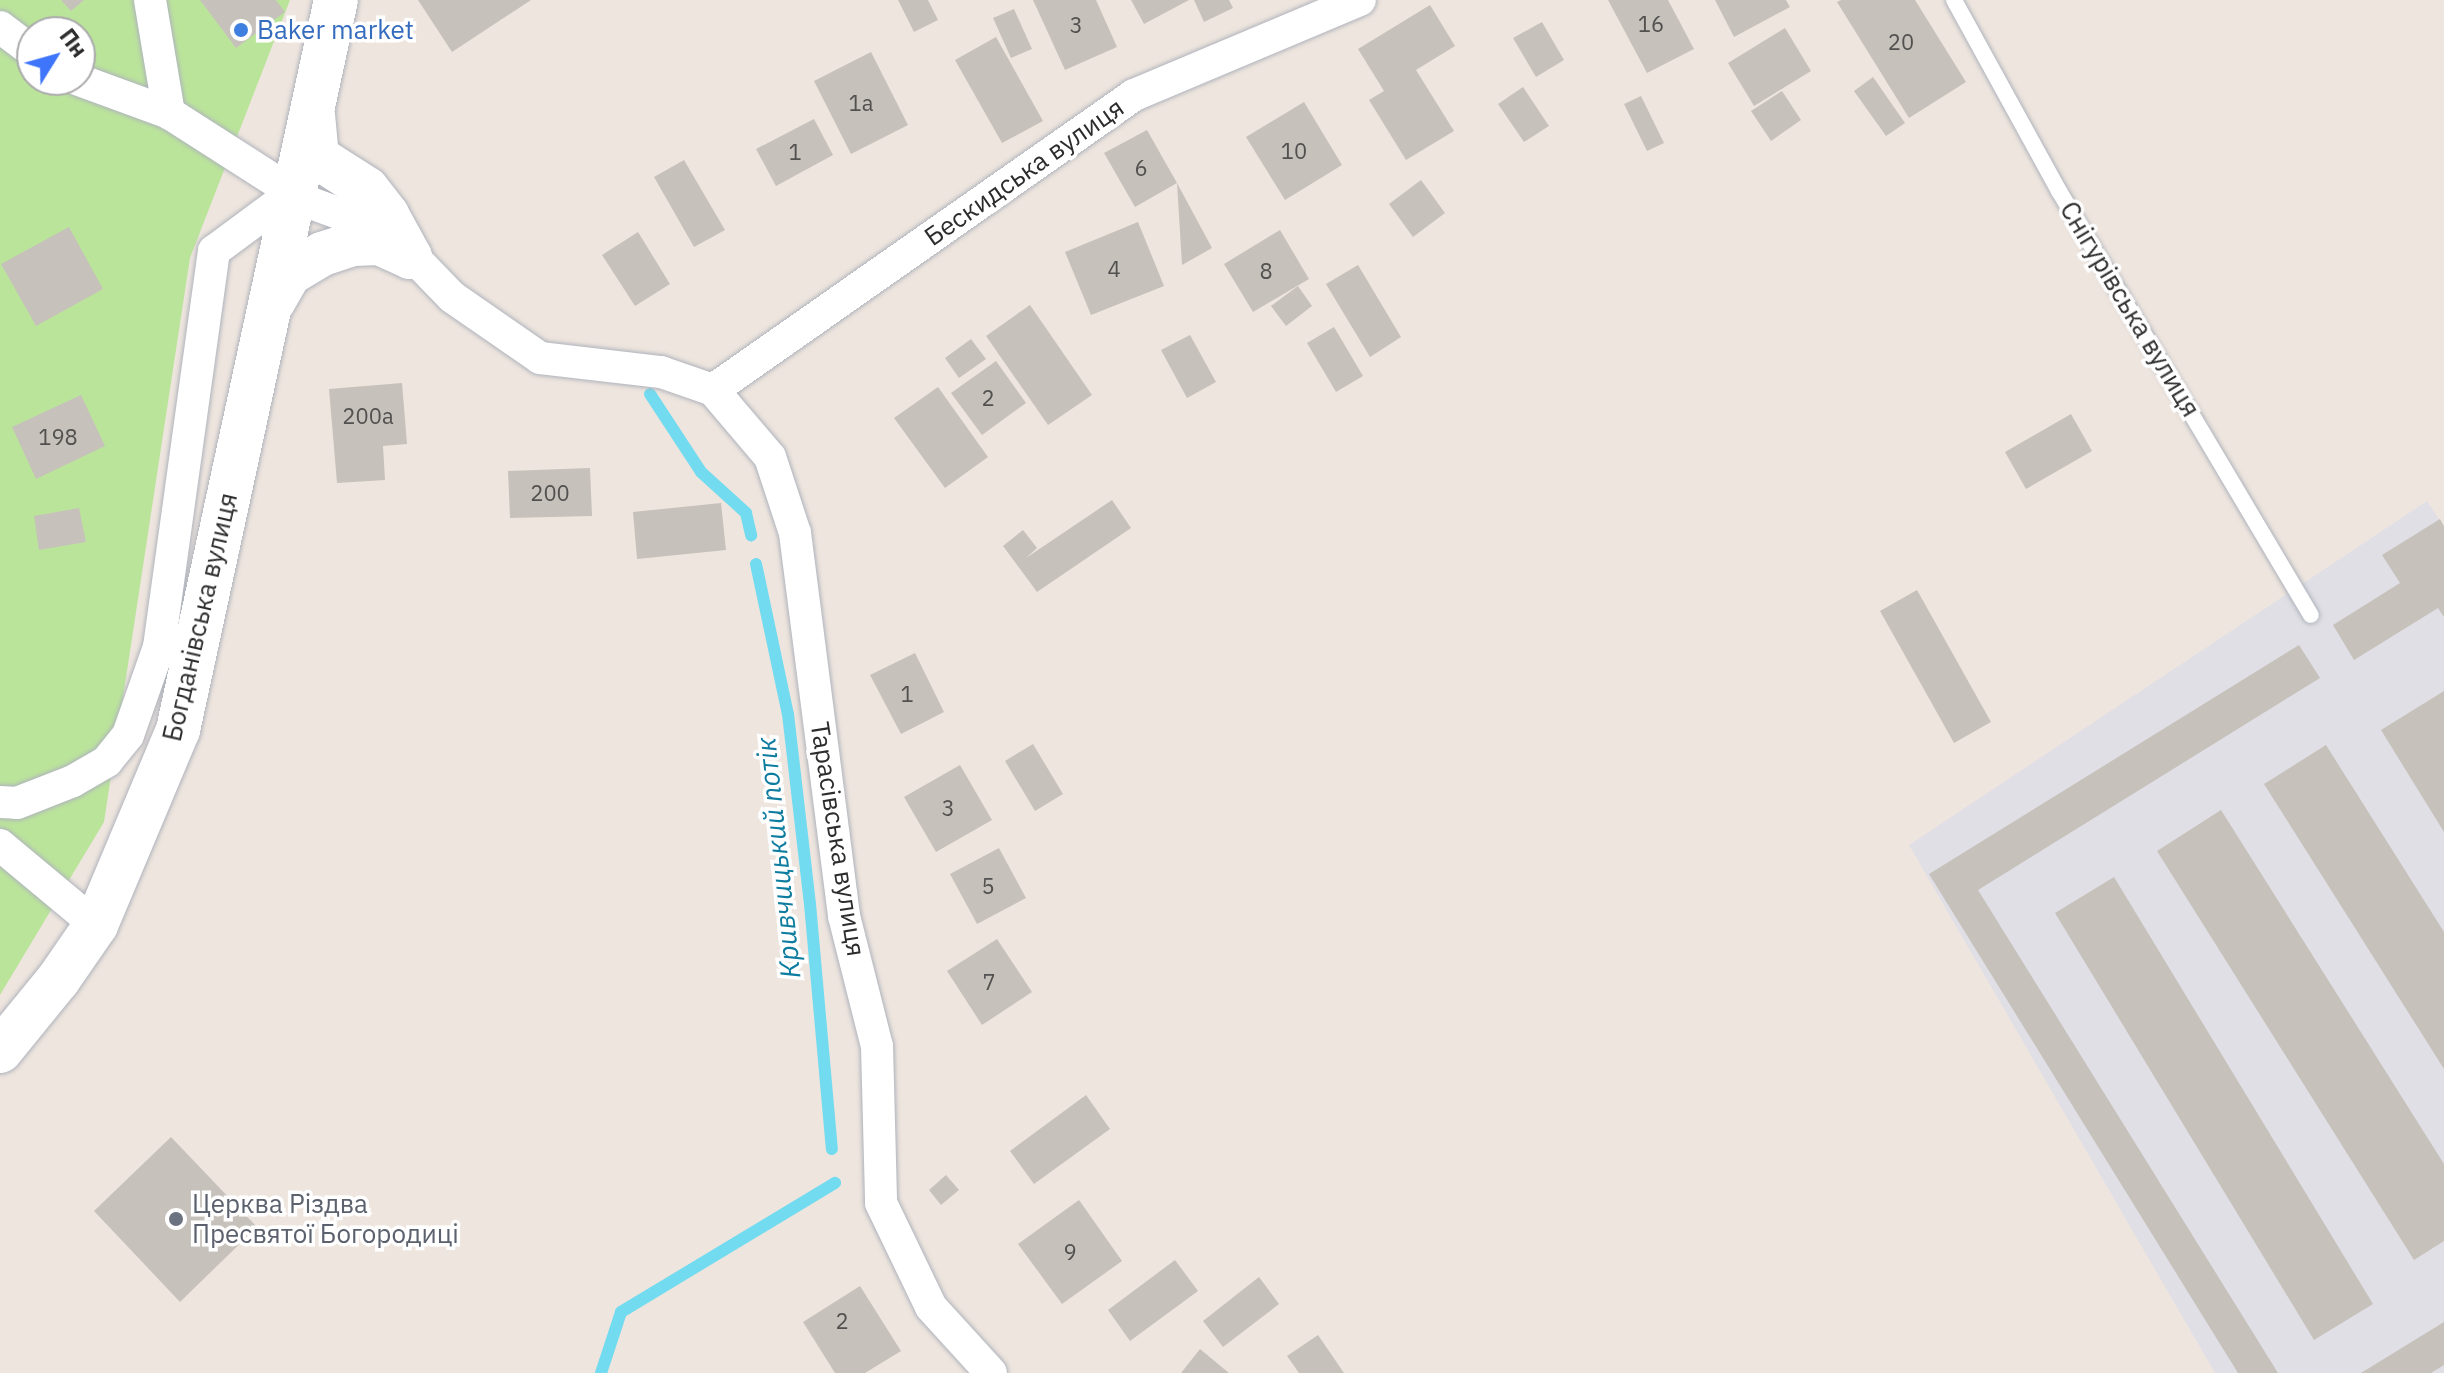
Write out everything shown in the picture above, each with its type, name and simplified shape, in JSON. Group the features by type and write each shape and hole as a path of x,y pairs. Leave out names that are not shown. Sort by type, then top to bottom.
{"main road":[{"name":"Богданівська вулиця","path":"0,1051 58,980 96,925 178,730 336,0"},
{"path":"312,109 317,157 367,189 387,215 410,257"},
{"path":"269,307 289,274 322,254 353,244 379,243 410,257"}],"street":[{"path":"150,0 169,113"},
{"name":"Бескидська вулиця","path":"713,390 1134,95 1360,0"},
{"path":"96,86 169,113 308,202 368,224 410,257 452,297 540,358 661,372 713,390"},
{"name":"Богданівська вулиця","path":"0,802 17,803 73,781 107,761 128,735 159,647 214,251 295,191"},
{"name":"Тарасівська вулиця","path":"713,390 770,457 795,533 844,916 877,1046 881,1203 931,1307 991,1373"},
{"path":"0,845 96,925"}],"lane":[{"name":"Снігурівська вулиця","path":"1954,0 2059,191 2311,615"}],"shaded area":[{"path":"2427,501 2444,527 2444,1373 2215,1373 1909,845"}],"green space":[{"path":"0,0 290,0 190,258 104,822 0,995"}],"building":[{"path":"61,0 84,0 71,11"},
{"name":"Baker market","path":"200,0 276,0 285,12 236,48"},
{"path":"418,0 531,0 452,52"},
{"path":"898,0 928,0 938,20 914,32"},
{"path":"1033,0 1096,0 1117,47 1065,70"},
{"path":"1131,0 1189,0 1144,24"},
{"path":"1194,0 1229,0 1233,8 1204,22"},
{"path":"1608,0 1668,0 1694,49 1647,73"},
{"path":"1715,0 1786,0 1790,7 1734,37"},
{"path":"1915,0 1966,82 1909,118 1837,2"},
{"path":"1430,5 1455,46 1416,70 1454,131 1406,160 1369,100 1384,91 1358,49"},
{"path":"1014,9 1032,49 1011,58 993,18"},
{"path":"1542,22 1564,60 1536,77 1513,38"},
{"path":"1785,28 1811,71 1754,106 1728,63"},
{"path":"996,37 1043,121 1002,143 955,60"},
{"path":"871,52 908,125 851,154 814,81"},
{"path":"1873,77 1905,123 1886,136 1854,91"},
{"path":"1523,87 1549,126 1524,142 1498,104"},
{"path":"1782,91 1801,120 1771,141 1751,111"},
{"path":"1641,96 1664,143 1647,151 1624,104"},
{"path":"1304,102 1342,165 1285,200 1246,137"},
{"path":"814,119 833,155 776,186 756,149"},
{"path":"1147,130 1177,183 1135,207 1104,153"},
{"path":"684,160 725,230 694,247 654,177"},
{"path":"1421,180 1445,213 1413,237 1389,204"},
{"path":"1177,183 1212,248 1182,265"},
{"path":"1138,222 1164,286 1091,315 1065,252"},
{"path":"69,227 103,289 36,326 1,264"},
{"path":"1280,230 1309,279 1253,312 1224,264"},
{"path":"638,232 670,284 635,306 602,255"},
{"path":"1358,265 1401,337 1370,357 1326,284"},
{"path":"1298,286 1312,306 1286,326 1271,306"},
{"path":"1030,305 1092,395 1048,425 986,336"},
{"path":"1334,327 1363,376 1336,392 1307,343"},
{"path":"1190,335 1216,382 1187,398 1161,350"},
{"path":"971,339 986,359 959,378 945,358"},
{"path":"996,361 1026,403 982,435 951,393"},
{"path":"402,383 407,444 383,446 385,480 337,483 329,389"},
{"path":"938,387 988,457 945,488 894,418"},
{"path":"81,395 105,446 36,479 12,427"},
{"path":"2071,414 2092,451 2026,489 2005,452"},
{"path":"590,468 592,516 510,518 508,471"},
{"path":"1112,500 1131,528 1037,592 1003,546 1023,530 1037,548 1026,558"},
{"path":"721,503 726,550 637,559 633,512"},
{"path":"79,508 86,542 39,550 34,516"},
{"path":"2440,519 2444,526 2444,617 2438,608 2354,660 2333,625 2400,583 2382,555"},
{"path":"1917,590 1991,722 1954,743 1880,611"},
{"path":"2299,645 2320,678 1978,890 2278,1373 2238,1373 1929,874"},
{"path":"915,653 944,712 901,734 870,675"},
{"path":"2444,691 2444,832 2381,730"},
{"path":"1033,744 1063,794 1035,811 1005,761"},
{"path":"2326,745 2444,932 2444,1069 2264,784"},
{"path":"960,765 992,820 936,852 904,797"},
{"path":"2221,810 2444,1164 2444,1241 2414,1260 2157,851"},
{"path":"999,848 1026,898 977,924 950,874"},
{"path":"2114,877 2373,1304 2314,1340 2055,913"},
{"path":"997,939 1032,992 982,1025 947,971"},
{"path":"1086,1095 1110,1129 1034,1184 1010,1151"},
{"name":"Церква Різдва Пресвятої Богородиці","path":"171,1137 257,1227 180,1302 94,1211"},
{"path":"946,1175 959,1190 941,1205 929,1190"},
{"path":"1079,1200 1122,1261 1062,1304 1018,1244"},
{"path":"1175,1260 1198,1291 1130,1341 1108,1310"},
{"path":"1259,1277 1279,1304 1223,1347 1203,1321"},
{"path":"860,1286 901,1351 865,1373 835,1373 803,1322"},
{"path":"2444,1322 2444,1365 2431,1373 2361,1373"},
{"path":"1318,1335 1344,1373 1299,1373 1287,1356"},
{"path":"1200,1349 1229,1373 1181,1373"}],"waterway":[{"name":"Кривчицький потік","path":"650,394 701,472 746,513 751,535"},
{"name":"Кривчицький потік","path":"756,564 788,714 810,904 832,1149"},
{"name":"Кривчицький потік","path":"601,1373 621,1312 835,1183"}],"place":[{"name":"Baker market","path":"241,30"},
{"name":"Церква Різдва Пресвятої Богородиці","path":"176,1219"}]}
